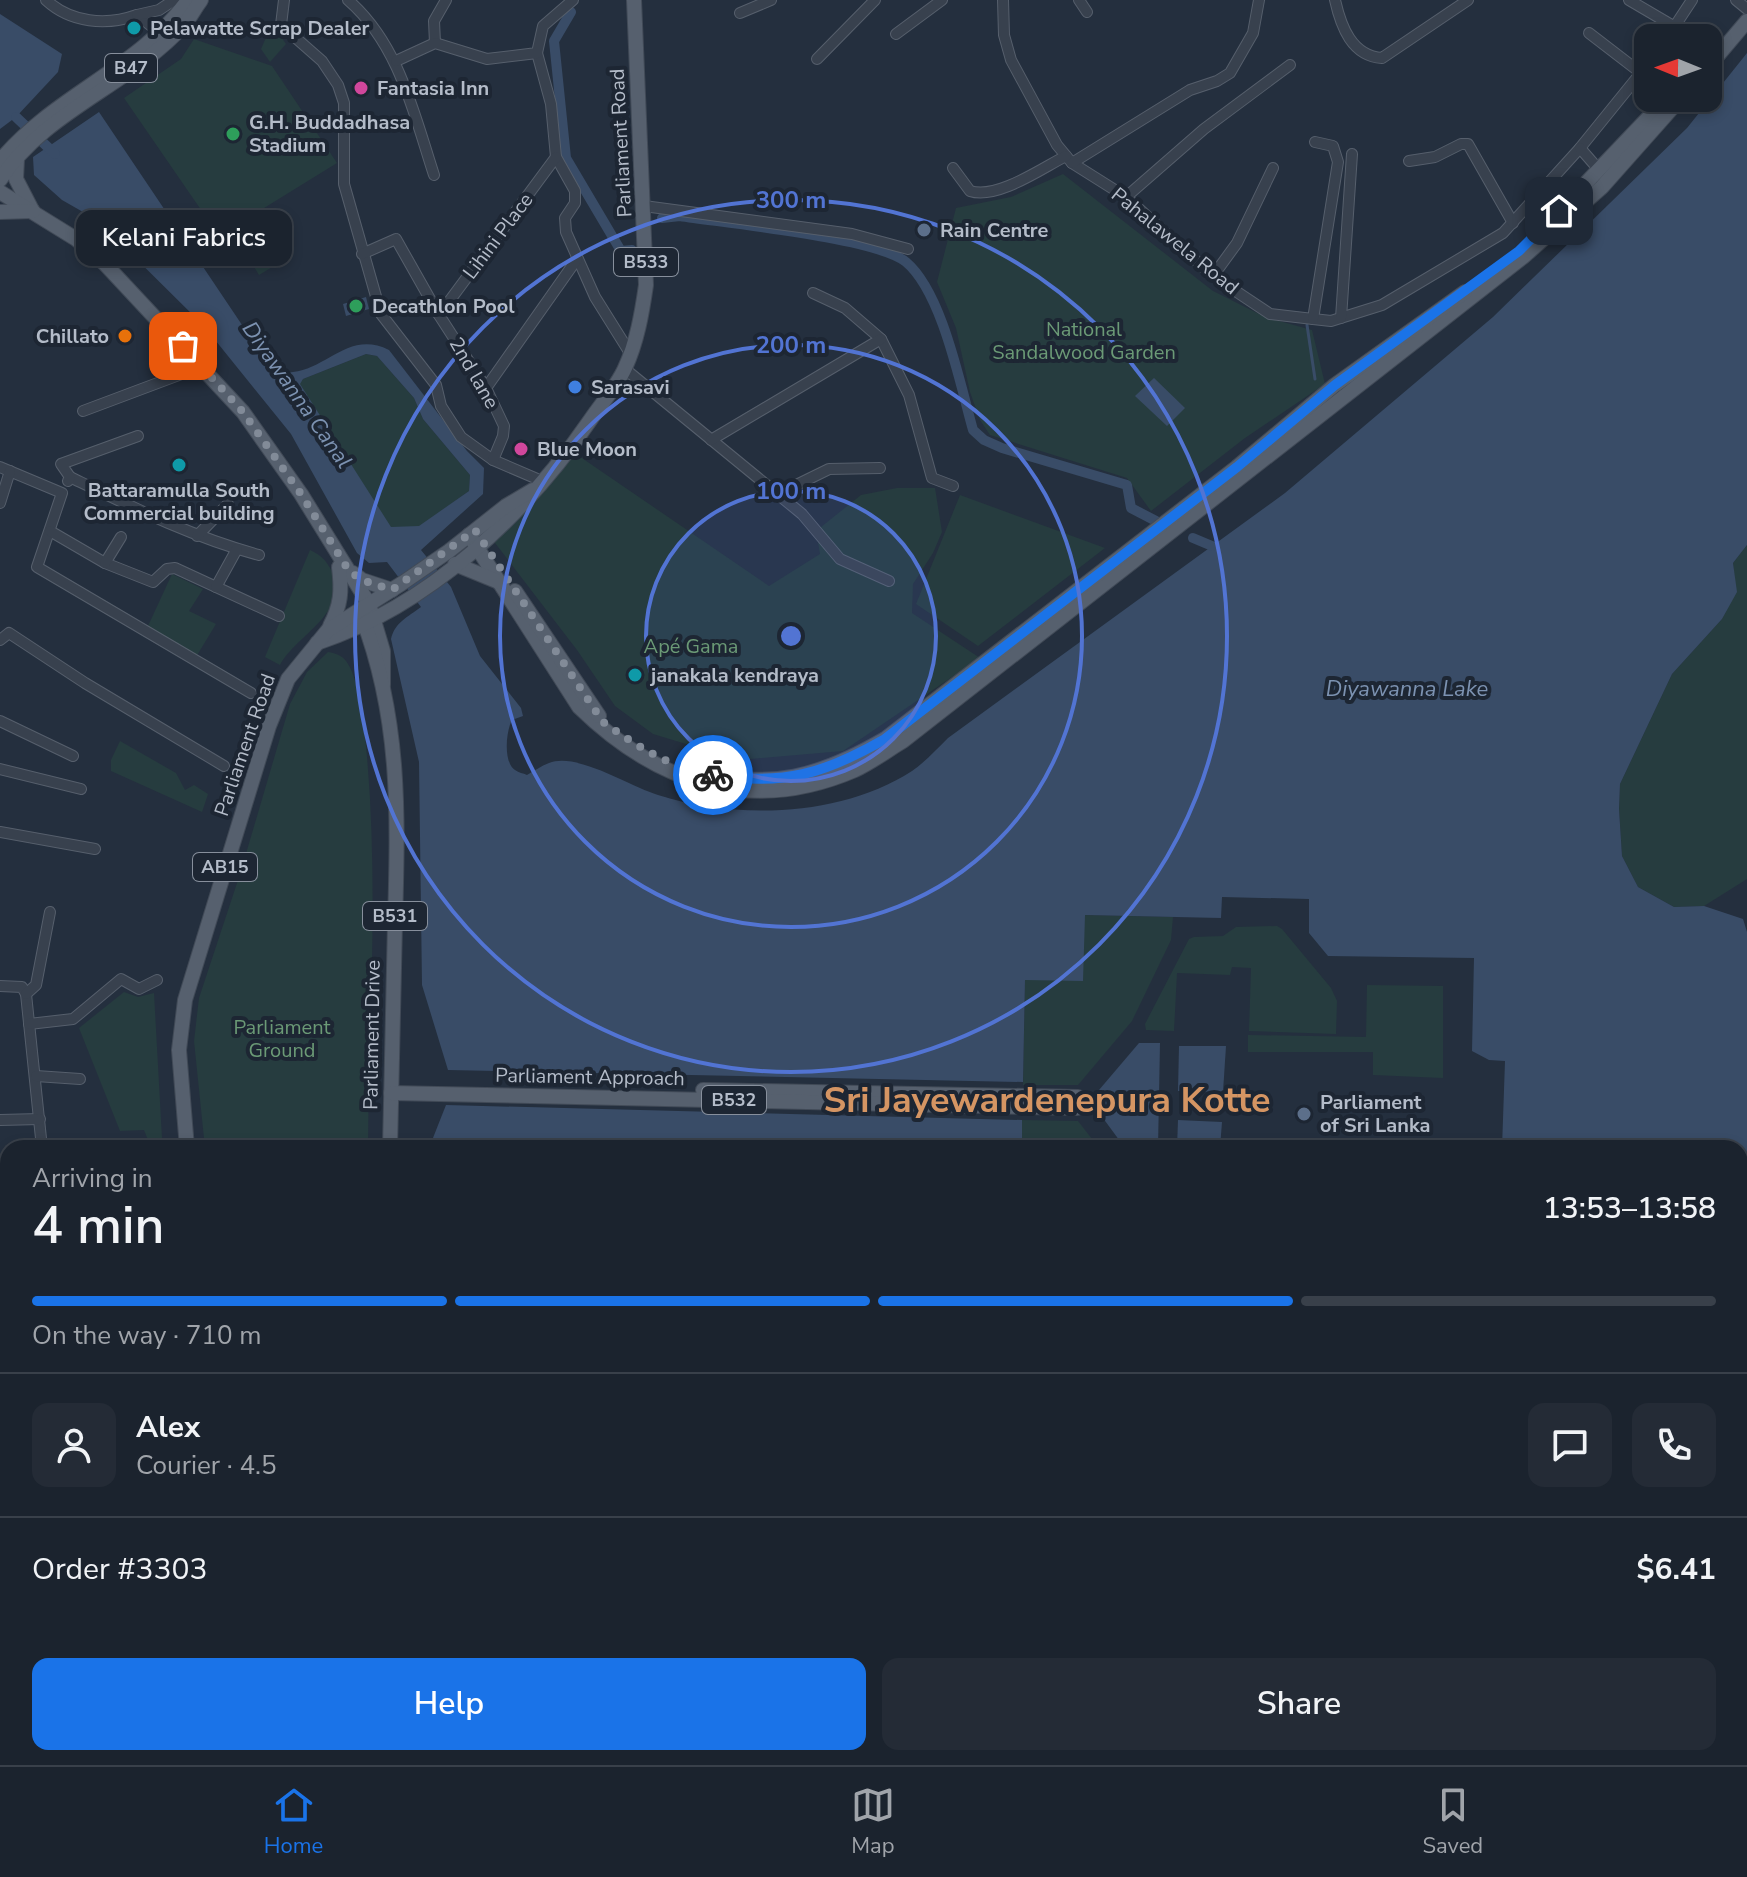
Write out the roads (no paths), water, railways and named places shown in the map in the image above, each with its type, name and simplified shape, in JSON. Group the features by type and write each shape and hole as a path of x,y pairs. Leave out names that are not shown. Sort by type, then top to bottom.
{"main road":[{"name":"B47","path":"164,36 188,0"},
{"name":"B47","path":"0,161 125,60 184,25 201,0"},
{"name":"Parliament Road","path":"317,643 394,609 476,539 513,517 574,444 625,369 641,321 646,285 634,0"},
{"path":"1722,36 1747,8"},
{"path":"1722,50 1747,21"},
{"path":"476,539 603,722 634,744 698,773 733,778 763,781 829,768 885,739 1237,467 1335,385 1519,251 1654,112"},
{"path":"476,539 499,582 579,707 603,730 662,768 694,781 738,790 779,791 857,769 903,741 1523,257 1602,187 1669,112"},
{"name":"B47","path":"0,180 13,150"},
{"path":"13,150 16,179 33,211"},
{"path":"0,192 76,239 105,264 243,412 301,494 370,622"},
{"path":"0,212 33,211"},
{"name":"Parliament Road","path":"186,1140 179,1050 185,1000 279,698 294,669 328,630 397,587 451,561"},
{"path":"451,561 499,582"},
{"path":"344,569 362,580 397,587"},
{"path":"328,630 343,593 344,569"},
{"name":"B531","path":"383,651 384,628 394,609"},
{"name":"Parliament Drive","path":"370,622 383,651 383,685"},
{"name":"Parliament Drive","path":"370,622 396,765 390,1140"},
{"name":"Parliament Approach","path":"391,1089 1077,1102"}],"street":[{"path":"46,0 75,18 99,21 124,20 159,10 174,0"},
{"path":"284,0 281,25 322,61 338,85 344,103 344,184 381,314 436,385 441,406 461,437 538,486"},
{"path":"348,0 358,8 396,61 434,175"},
{"path":"435,43 434,21 446,0"},
{"path":"573,0 543,26 537,53 551,104 556,157 575,191 575,203 565,218 566,232 595,297 630,353"},
{"path":"740,13 771,0"},
{"path":"817,59 875,0"},
{"path":"896,34 942,0"},
{"name":"Pahalawela Road","path":"1003,0 1004,35 1011,60 1057,145 1069,159 1126,197 1213,276 1270,314 1331,321 1382,305 1503,233 1580,148 1634,82"},
{"path":"1079,0 1087,12"},
{"path":"953,168 970,191 988,192 1005,187 1069,159 1190,90 1217,81 1230,73 1253,33 1259,0"},
{"path":"1335,0 1337,12 1353,47 1370,57 1382,58 1450,5 1468,0"},
{"path":"1629,0 1670,24"},
{"path":"1677,24 1692,0"},
{"path":"1736,0 1747,8"},
{"path":"137,15 164,36"},
{"path":"1589,33 1634,61"},
{"path":"396,61 435,43 487,59 537,53"},
{"path":"1126,197 1204,129 1290,65"},
{"path":"1313,319 1338,162 1333,146 1315,142"},
{"path":"1409,161 1435,157 1461,144 1468,144 1513,223"},
{"path":"1580,148 1600,171"},
{"path":"1341,318 1352,154"},
{"name":"Lihini Place","path":"439,315 556,157"},
{"path":"1213,276 1237,243 1273,168"},
{"path":"644,206 852,234 908,249"},
{"name":"2nd lane","path":"362,254 396,239 439,315 486,388 504,426 493,460"},
{"path":"486,388 577,259"},
{"path":"813,293 845,308 881,339 909,395 932,478 953,486"},
{"path":"711,440 881,339"},
{"path":"83,411 203,366"},
{"path":"625,369 802,514 840,559 889,581"},
{"path":"138,436 61,464 70,477 153,518 197,536 259,555"},
{"path":"778,494 829,469 880,468"},
{"path":"0,503 5,469 62,493"},
{"path":"70,477 37,567 251,693"},
{"path":"197,536 228,504"},
{"path":"50,531 105,563 153,582 167,569 175,568 279,616"},
{"path":"105,563 121,537"},
{"path":"216,587 237,549"},
{"path":"0,640 9,633 85,683 224,766"},
{"path":"0,721 73,756"},
{"path":"0,769 81,789"},
{"path":"0,832 95,849"},
{"path":"26,994 36,985 50,912"},
{"path":"29,1024 73,1019 121,979 139,989 157,980"},
{"path":"0,986 22,987 26,994 41,1140"},
{"path":"36,1076 80,1079"},
{"path":"0,1120 40,1119"}],"water":[{"path":"0,14 62,54 58,72 16,117 0,129"},
{"name":"Diyawanna Lake","path":"1747,53 1747,545 1733,563 1737,592 1722,619 1672,674 1620,784 1619,809 1622,856 1638,887 1674,907 1704,906 1743,919 1747,932 1747,1140 1502,1140 1505,1061 1489,1060 1472,1051 1474,958 1328,956 1309,933 1309,899 1222,897 1221,918 1085,915 1083,981 1025,980 1023,1082 448,1070 422,985 419,762 391,639 399,624 421,607 387,562 369,563 357,553 291,434 203,325 97,220 62,200 34,175 33,157 99,112 273,371 305,369 350,347 375,345 389,350 467,451 484,468 483,494 421,550 451,587 480,656 521,708 523,716 512,720 508,731 507,754 511,766 527,775 549,763 574,762 658,795 688,803 754,811 788,810 853,798 912,771 948,738 1285,493 1493,317 1700,112 1722,112 1722,84","holes":["366,354 377,356 414,398 423,419 470,475 469,491 419,526 391,527 300,384 303,379"]},
{"name":"Decathlon Pool","path":"366,297 369,309 346,316 343,304"},
{"path":"1154,378 1185,408 1167,426 1135,396"},
{"path":"1139,1043 1160,1043 1158,1140 1119,1140 1100,1114 1099,1090"},
{"path":"1179,1046 1226,1046 1223,1092 1178,1091"},
{"path":"446,1105 1022,1120 1022,1140 432,1140"},
{"path":"1178,1120 1222,1122 1221,1140 1177,1140"}],"waterway":[{"path":"571,12 554,41 566,158 621,251 632,250"},
{"name":"Diyawanna Canal","path":"16,117 55,154"},
{"path":"662,218 680,216 833,239 890,253 906,262 919,276 940,316 973,430 984,440 1002,448 1127,485 1131,508 1156,521"},
{"path":"1307,325 1315,379"},
{"path":"1193,538 1212,546"}],"place":[{"name":"Pelawatte Scrap Dealer","path":"134,28"},
{"name":"Fantasia Inn","path":"361,88"},
{"name":"G.H. Buddadhasa Stadium","path":"233,134"},
{"name":"Rain Centre","path":"924,230"},
{"name":"Decathlon Pool","path":"356,306"},
{"name":"Chillato","path":"125,336"},
{"name":"Kelani Fabrics","path":"183,346"},
{"name":"Sarasavi","path":"575,387"},
{"name":"Blue Moon","path":"521,449"},
{"name":"Battaramulla South Commercial building","path":"179,465"},
{"name":"janakala kendraya","path":"635,675"},
{"name":"Parliament of Sri Lanka","path":"1304,1114"}],"district":[{"name":"Sri Jayewardenepura Kotte","path":"1047,1100"}],"park label":[{"name":"National Sandalwood Garden","path":"1084,340"},
{"name":"Apé Gama","path":"691,646"},
{"name":"Parliament Ground","path":"282,1038"}]}
